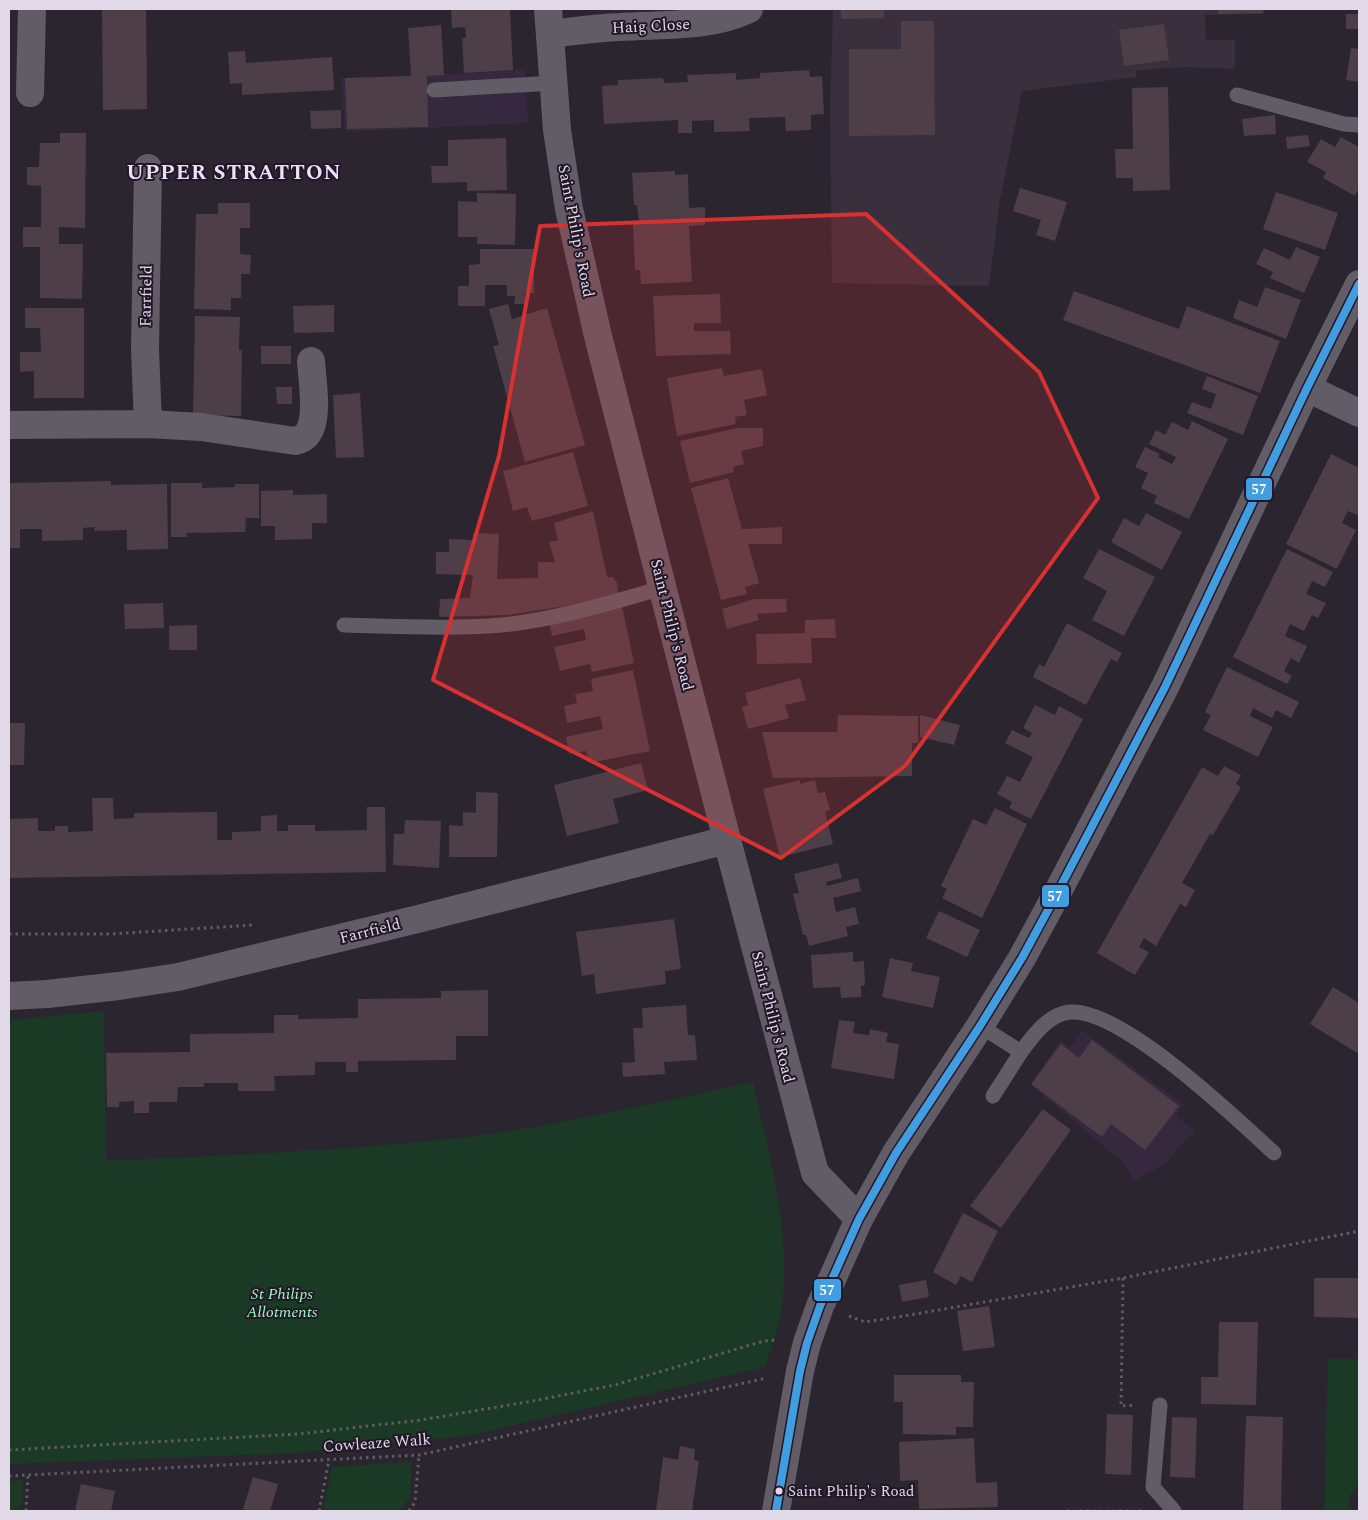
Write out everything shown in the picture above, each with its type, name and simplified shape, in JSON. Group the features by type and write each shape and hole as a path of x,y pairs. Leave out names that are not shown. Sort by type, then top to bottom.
{"street":[{"path":"30,93 32,9"},
{"name":"Haig Close","path":"549,21 616,27 713,15 734,16 749,9"},
{"name":"Saint Philip's Road","path":"549,21 557,130 569,209 598,336 727,840 815,1173 859,1219"},
{"name":"Farrfield","path":"148,168 145,350 148,424"},
{"path":"776,1511 800,1371 807,1343 820,1306 859,1219 896,1153 980,1026 1022,958 1054,899 1165,687 1307,388 1359,284"},
{"path":"9,425 148,424 201,427 295,441 301,440 308,434 314,421 311,361"},
{"path":"1307,388 1359,413"},
{"name":"Farrfield","path":"9,996 110,987 178,977 409,921 727,840"}],"lane":[{"path":"434,90 554,83"},
{"path":"1237,95 1344,124 1359,125"},
{"path":"344,625 489,626 580,610 662,588"},
{"path":"993,1096 1036,1031 1054,1018 1068,1012 1086,1013 1103,1020 1147,1046 1215,1099 1274,1153"},
{"path":"980,1026 1021,1052"},
{"path":"1160,1405 1153,1487 1174,1511"}],"path":[{"path":"9,934 111,934 260,924"},
{"path":"850,1316 865,1322 1123,1278 1359,1231"},
{"path":"1123,1278 1121,1406 1160,1405"},
{"path":"9,1450 298,1434 421,1420 615,1385 764,1341 780,1339 807,1343"},
{"name":"Cowleaze Walk","path":"9,1476 419,1455 800,1371"},
{"path":"409,1511 415,1502 419,1455"},
{"path":"319,1511 328,1460"},
{"path":"26,1511 28,1474"},
{"path":"1067,1511 1174,1511"}],"highlighted area":[{"path":"866,214 1039,372 1098,498 905,766 781,858 433,680 499,456 540,226"}],"shaded area":[{"path":"833,9 1264,9 1264,14 1205,15 1206,40 1235,40 1235,69 1164,68 1136,71 1137,77 1022,91 1000,200 989,286 832,283 830,105"},
{"path":"525,70 528,123 345,132 341,78"},
{"path":"1082,1030 1183,1104 1176,1116 1195,1130 1167,1162 1135,1181 1123,1162 1031,1085 1060,1041 1070,1047"}],"green space":[{"name":"St Philips Allotments","path":"104,1011 106,1161 316,1150 441,1140 597,1115 753,1082 777,1193 784,1249 781,1312 765,1367 467,1436 297,1453 9,1464 9,1020"},
{"path":"1328,1359 1359,1359 1359,1483 1348,1498 1350,1511 1324,1511"},
{"path":"412,1462 410,1498 399,1511 323,1511 332,1467"},
{"path":"23,1480 22,1504 17,1511 9,1511 9,1481"}],"building":[{"path":"102,9 146,9 147,109 103,110"},
{"path":"451,9 510,9 513,70 464,73 462,38 466,38 465,27 452,28"},
{"path":"841,9 884,9 884,18 841,19"},
{"path":"1218,9 1262,9 1262,13 1218,14"},
{"path":"1346,14 1359,14 1359,29 1346,29"},
{"path":"901,21 934,21 935,135 849,136 849,49 901,49"},
{"path":"1164,24 1169,60 1124,66 1119,30"},
{"path":"441,25 444,75 427,76 428,127 347,129 345,78 411,76 408,28"},
{"path":"1351,48 1359,49 1359,82 1346,80"},
{"path":"245,51 246,63 332,57 334,90 242,95 242,83 230,84 228,52"},
{"path":"809,70 810,77 822,76 824,114 811,115 811,130 786,131 785,117 749,118 750,131 714,132 714,120 692,121 692,133 678,133 678,120 604,124 602,86 618,85 618,80 663,78 664,83 688,82 687,75 736,73 736,80 760,78 760,73"},
{"path":"1168,87 1170,190 1133,191 1133,178 1116,178 1115,149 1133,149 1132,88"},
{"path":"341,110 341,128 311,129 310,111"},
{"path":"1275,115 1276,134 1244,136 1242,119"},
{"path":"60,133 86,133 85,228 59,227 59,244 83,244 82,299 40,298 40,247 23,247 23,227 41,227 41,186 27,185 27,167 39,167 40,143 60,143"},
{"path":"1308,135 1310,146 1287,149 1286,137"},
{"path":"1341,137 1359,147 1359,188 1355,196 1323,178 1326,172 1307,162 1321,139 1335,147"},
{"path":"506,138 507,190 467,191 467,182 432,183 431,166 448,166 448,140"},
{"path":"675,171 675,175 688,174 689,208 705,207 705,225 689,226 692,282 641,284 640,270 635,270 633,221 639,221 637,205 634,205 632,173"},
{"path":"1020,188 1067,202 1055,241 1036,235 1041,220 1013,211"},
{"path":"1276,192 1338,213 1325,250 1263,229"},
{"path":"477,193 516,194 515,245 477,244 477,237 458,237 458,201 477,202"},
{"path":"218,203 250,203 250,228 240,228 240,254 251,255 250,274 241,274 241,298 231,298 231,310 194,309 196,214 218,214"},
{"path":"1296,247 1320,257 1304,293 1270,278 1273,272 1256,264 1264,248 1290,260"},
{"path":"480,249 534,249 534,293 525,293 525,304 514,304 515,296 507,296 507,285 485,285 485,306 458,306 458,286 469,286 469,265 480,264"},
{"path":"1265,287 1301,300 1286,339 1233,318 1239,300 1257,307"},
{"path":"1074,291 1179,329 1187,306 1280,341 1260,393 1063,320"},
{"path":"720,294 721,323 694,323 694,331 730,331 731,354 656,356 653,296"},
{"path":"508,304 512,319 547,308 585,445 525,462 493,346 499,345 489,309"},
{"path":"334,305 334,332 294,333 293,306"},
{"path":"25,308 84,308 84,398 34,398 34,371 20,372 20,352 41,352 40,328 25,328"},
{"path":"195,316 240,317 239,350 242,350 241,416 193,415"},
{"path":"261,346 291,346 291,364 261,364"},
{"path":"722,368 724,376 762,369 767,395 744,400 747,415 735,417 736,424 677,436 667,378"},
{"path":"1207,376 1258,396 1243,435 1187,413 1192,402 1211,409 1216,394 1202,389"},
{"path":"276,387 292,387 292,404 277,404"},
{"path":"360,393 364,457 336,458 333,395"},
{"path":"1192,421 1228,439 1189,519 1154,503 1157,496 1141,488 1148,473 1135,467 1145,447 1160,454 1158,457 1172,464 1176,457 1149,444 1156,430 1165,435 1172,422 1188,430"},
{"path":"737,428 763,428 763,446 741,451 744,464 733,467 734,472 690,483 680,441"},
{"path":"573,452 588,506 532,521 527,507 513,511 503,471"},
{"path":"1331,454 1359,468 1359,516 1348,511 1342,523 1356,530 1337,569 1286,544"},
{"path":"728,478 742,529 782,527 782,544 748,544 759,583 745,587 747,594 721,600 691,488"},
{"path":"111,481 111,485 167,484 168,549 127,550 127,530 94,531 95,527 83,528 83,540 42,541 42,529 20,529 20,548 9,548 9,483"},
{"path":"171,483 202,483 202,488 235,487 235,484 259,484 259,518 246,518 245,532 187,533 187,537 171,537"},
{"path":"293,490 293,495 327,494 327,523 312,523 312,539 275,540 275,526 261,526 261,491"},
{"path":"593,511 607,577 613,577 617,583 618,593 612,599 508,615 439,617 440,599 470,598 473,575 436,574 436,552 449,552 449,539 473,540 473,533 499,534 497,579 538,578 538,562 555,562 549,542 558,540 554,523"},
{"path":"1146,513 1182,532 1162,570 1111,542 1124,518 1139,526"},
{"path":"1099,549 1155,577 1124,636 1092,620 1107,591 1083,578"},
{"path":"1287,549 1333,572 1325,587 1312,581 1306,594 1326,603 1318,618 1312,615 1304,631 1290,624 1285,636 1307,646 1299,663 1291,658 1284,671 1292,676 1287,684 1233,657"},
{"path":"754,599 786,599 787,612 757,614 759,620 727,629 722,609"},
{"path":"163,603 164,628 125,629 124,604"},
{"path":"622,606 634,663 592,672 590,664 560,671 554,647 586,640 584,629 552,636 549,622"},
{"path":"835,619 836,638 811,638 812,663 757,664 756,634 805,633 805,620"},
{"path":"1067,623 1122,653 1117,662 1111,659 1086,705 1033,677 1039,664 1044,667"},
{"path":"197,625 197,650 169,650 169,626"},
{"path":"1227,667 1299,702 1291,718 1276,710 1272,718 1253,708 1250,716 1273,727 1258,757 1203,730 1211,715 1205,712"},
{"path":"633,670 650,751 589,763 586,751 569,754 566,737 603,729 600,716 567,723 564,706 577,703 575,694 593,691 591,679"},
{"path":"800,678 806,700 785,705 789,718 748,729 742,707 748,705 745,693"},
{"path":"1035,705 1055,715 1059,706 1083,719 1031,819 1009,808 1012,802 997,794 1007,776 1020,782 1033,757 1005,743 1012,730 1029,738 1032,733 1023,728"},
{"path":"838,715 918,716 918,743 912,743 912,776 773,778 762,732 837,732"},
{"path":"920,715 960,725 954,745 920,737"},
{"path":"9,723 25,723 24,765 9,765"},
{"path":"641,763 648,790 613,799 619,823 567,836 554,785"},
{"path":"1224,766 1241,775 1236,784 1241,787 1213,835 1210,834 1182,883 1195,890 1186,907 1180,904 1156,946 1144,938 1139,947 1149,952 1135,975 1097,953 1202,767 1218,776"},
{"path":"800,780 800,784 815,780 818,793 825,792 830,810 825,812 833,844 780,857 763,789"},
{"path":"476,792 498,793 497,857 449,857 449,825 463,826 463,812 476,813"},
{"path":"92,798 113,798 114,819 134,818 134,813 217,812 217,840 232,840 232,832 261,831 261,816 277,815 277,831 288,831 288,825 315,825 315,831 367,830 367,807 385,807 386,872 9,878 9,819 38,818 38,831 55,831 55,826 68,826 68,832 93,831"},
{"path":"995,808 1027,824 982,918 942,898 947,889 941,886 973,819 986,825"},
{"path":"405,820 441,821 439,868 393,865 394,834 404,834"},
{"path":"838,863 842,878 826,882 827,886 858,878 861,891 833,898 836,912 855,907 859,924 846,927 848,936 809,946 806,935 803,935 793,894 799,893 794,874"},
{"path":"939,911 980,930 967,957 926,938"},
{"path":"674,919 681,969 665,971 666,984 596,994 594,974 582,976 576,932"},
{"path":"853,952 853,962 864,961 865,985 861,986 861,997 841,998 840,987 813,988 811,955"},
{"path":"890,958 913,963 911,971 940,977 933,1008 882,997"},
{"path":"1333,987 1359,1003 1359,1054 1310,1024"},
{"path":"488,990 488,1036 456,1036 456,1060 358,1061 358,1072 346,1072 346,1062 315,1062 315,1075 274,1076 275,1091 238,1091 238,1083 204,1083 204,1087 178,1087 177,1102 149,1102 149,1113 134,1113 134,1101 119,1102 119,1107 107,1107 106,1053 190,1052 190,1034 274,1033 274,1015 298,1015 298,1019 358,1018 358,999 441,998 441,991"},
{"path":"686,1005 688,1035 695,1035 697,1060 664,1062 665,1074 623,1077 622,1063 635,1062 633,1028 643,1028 642,1008"},
{"path":"839,1020 855,1022 853,1033 869,1035 870,1029 888,1033 886,1042 899,1044 894,1079 831,1068"},
{"path":"1092,1040 1179,1106 1145,1150 1111,1124 1102,1137 1031,1084 1061,1044 1079,1058"},
{"path":"1043,1109 1071,1130 1001,1228 970,1206"},
{"path":"963,1213 998,1231 972,1282 961,1276 956,1285 933,1272"},
{"path":"1314,1278 1359,1278 1359,1318 1314,1317"},
{"path":"926,1280 929,1297 902,1302 899,1285"},
{"path":"989,1306 995,1347 963,1351 957,1311"},
{"path":"1219,1322 1258,1322 1256,1405 1201,1404 1201,1377 1218,1377"},
{"path":"894,1375 961,1375 961,1382 974,1382 973,1427 956,1427 956,1435 903,1434 903,1402 894,1402"},
{"path":"1107,1414 1133,1415 1131,1475 1105,1474"},
{"path":"1246,1416 1283,1417 1281,1511 1243,1511"},
{"path":"1172,1417 1197,1418 1195,1478 1170,1477"},
{"path":"974,1438 976,1483 997,1482 998,1507 919,1509 918,1480 900,1481 899,1442"},
{"path":"680,1446 695,1449 694,1460 699,1461 692,1511 656,1511 663,1457 678,1460"},
{"path":"253,1477 278,1484 270,1511 243,1509"},
{"path":"81,1484 115,1491 111,1511 75,1511"}],"transit line":[{"name":"57","path":"776,1511 800,1371 807,1343 820,1306 859,1219 896,1153 980,1026 1022,958 1054,899 1165,687 1307,388 1359,284"}],"place":[{"name":"Saint Philip's Road","path":"779,1491"}],"district":[{"name":"UPPER STRATTON","path":"234,173"}]}
